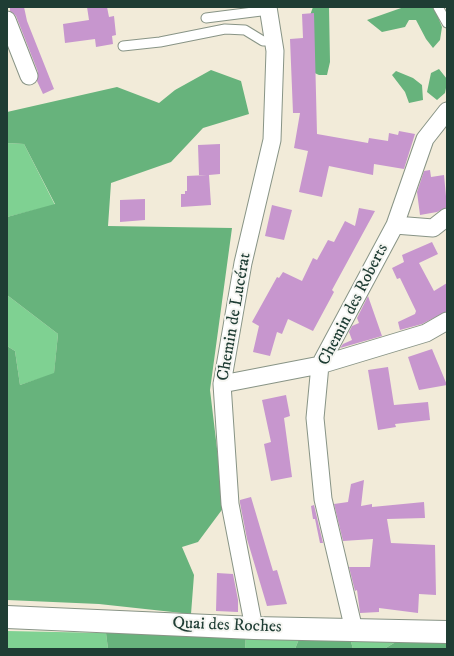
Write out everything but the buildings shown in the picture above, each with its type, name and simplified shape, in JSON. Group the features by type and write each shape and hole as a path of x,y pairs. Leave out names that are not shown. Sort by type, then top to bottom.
{"street":[{"name":"Chemin de Lucérat","path":"254,628 230,504 222,384 242,263 272,140 275,51 268,9"},
{"path":"7,20 28,76"},
{"name":"Chemin des Roberts","path":"354,630 323,498 314,418 320,365 395,225 424,139 447,111"},
{"path":"395,225 433,228 447,217"},
{"path":"222,384 320,365 426,333 447,321"},
{"name":"Quai des Roches","path":"7,617 254,628 447,632"}],"lane":[{"path":"438,7 447,23"},
{"path":"206,18 268,9"},
{"path":"122,46 160,42 225,29 245,30 263,41 274,41"}],"green space":[{"path":"313,7 329,7 330,62 327,75 319,75 308,70 309,18"},
{"path":"404,7 434,7 442,27 440,40 433,48 426,39 416,20 409,20 405,27 382,32 367,20"},
{"path":"439,69 447,79 447,83 445,93 437,100 427,92 431,73"},
{"path":"211,70 241,81 249,114 203,128 171,162 111,183 108,226 232,228 210,390 224,507 198,542 182,547 194,575 191,614 99,604 7,600 7,346 15,351 20,385 54,373 58,334 7,295 7,217 55,204 24,144 7,143 7,112 117,87 159,103 175,90"},
{"path":"396,71 413,78 422,85 423,100 409,103 405,92 392,75"},
{"path":"7,143 24,144 55,205 7,217"},
{"path":"7,295 58,334 54,374 20,385 15,351 7,346"},
{"path":"7,631 106,633 108,649 7,649"},
{"path":"106,633 246,634 245,649 108,649"},
{"path":"246,634 299,639 295,649 245,649"},
{"path":"350,638 399,640 384,649 353,649"},
{"path":"350,638 353,649 295,649 299,639"},
{"path":"399,640 447,640 447,649 384,649"}]}
